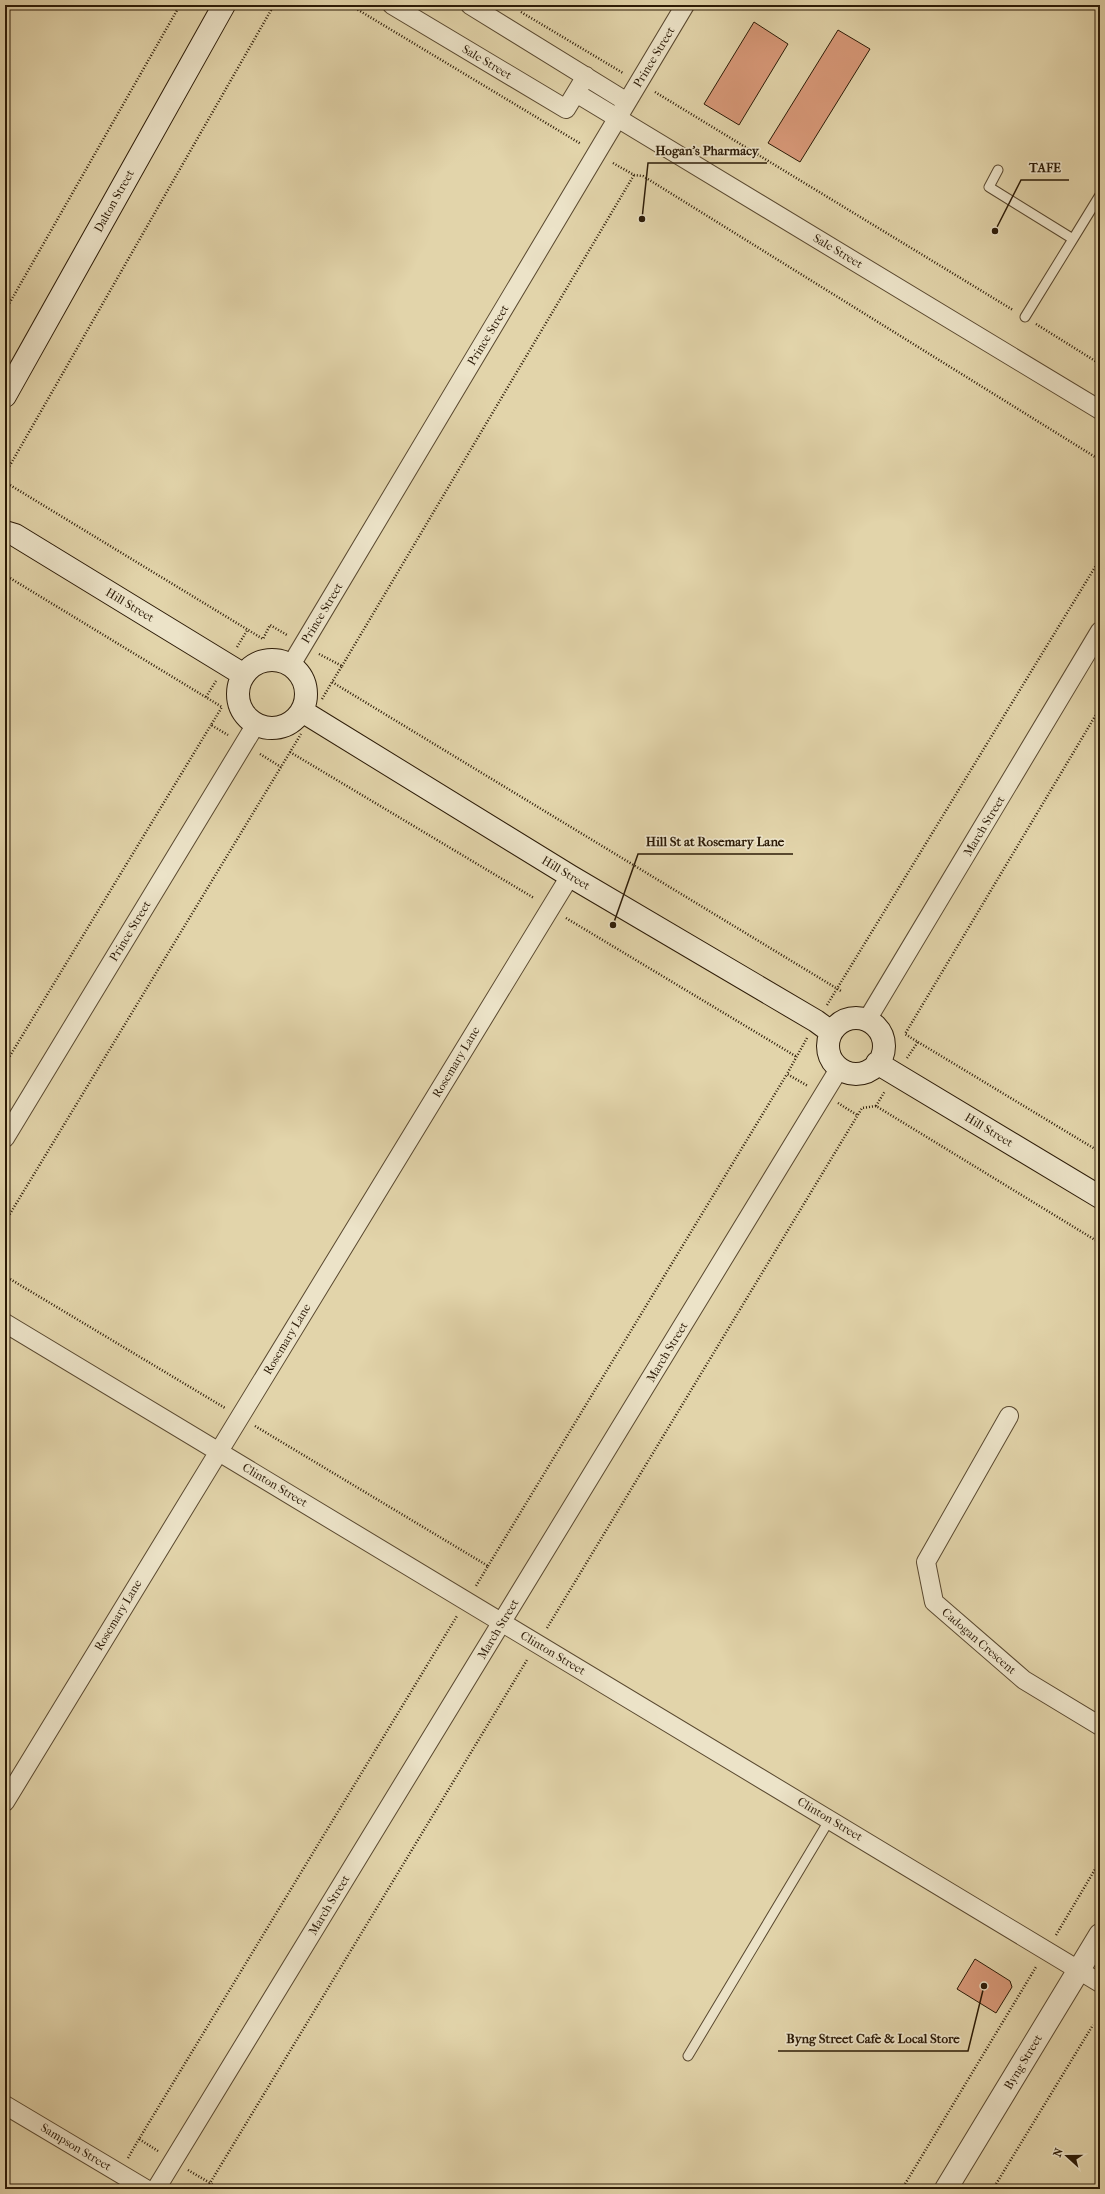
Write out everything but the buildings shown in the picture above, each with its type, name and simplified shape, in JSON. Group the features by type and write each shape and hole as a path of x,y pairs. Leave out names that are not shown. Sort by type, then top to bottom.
{"main road":[{"name":"Dalton Street","path":"5,396 224,5"},
{"name":"Hill Street","path":"8,529 244,674"},
{"path":"266,660 279,660 291,665 300,674 306,686 306,714 281,727 268,728 256,724 245,715 239,702 238,688 244,674 253,665 266,660"},
{"name":"Hill Street","path":"306,714 570,876 824,1027"},
{"path":"857,1018 867,1020 876,1026 881,1035 883,1044 882,1054 877,1063 869,1070 859,1074 849,1073 840,1069 832,1062 824,1027 857,1018"},
{"name":"Hill Street","path":"877,1063 896,1073 1100,1197"},
{"name":"Byng Street","path":"946,2189 1100,1935"}],"street":[{"name":"Sale Street","path":"392,5 566,109 586,76"},
{"path":"470,5 627,102"},
{"name":"Prince Street","path":"291,665 685,5"},
{"name":"Sale Street","path":"576,93 618,117 1100,410"},
{"name":"March Street","path":"867,1020 1100,631"},
{"name":"Prince Street","path":"5,1138 256,724"},
{"name":"Rosemary Lane","path":"5,1802 239,1416 570,876"},
{"name":"March Street","path":"156,2189 840,1069"},
{"name":"Clinton Street","path":"5,1323 219,1450 537,1644 830,1819 1100,1983"},
{"name":"Cadogan Crescent","path":"1009,1416 926,1562 934,1602 1024,1680 1100,1726"},
{"name":"Sampson Street","path":"5,2105 146,2189"}],"lane":[{"path":"998,170 988,187 1073,239"},
{"path":"1025,317 1100,195"},
{"path":"688,2056 830,1819"}],"path":[{"path":"5,310 180,5"},
{"path":"5,474 274,5"},
{"path":"350,5 596,153 634,175 643,176 1100,460"},
{"path":"515,9 638,82 1100,364"},
{"path":"5,1222 306,714 332,682 342,666 634,175"},
{"path":"5,482 263,639 270,625 342,666"},
{"path":"446,1635 787,1074 824,1027 837,989 1100,558"},
{"path":"5,575 222,707"},
{"path":"332,682 841,991"},
{"path":"1100,708 905,1034 1100,1152"},
{"path":"5,1064 210,725"},
{"path":"876,1106 896,1073 918,1042"},
{"path":"787,1074 857,1115"},
{"path":"517,1677 862,1108 876,1106 1100,1243"},
{"path":"5,1276 488,1566"},
{"path":"902,2189 1100,1861"},
{"path":"994,2189 1093,2025"},
{"path":"206,2189 210,2183 220,2189"}],"place":[{"name":"Hogan's Pharmacy","path":"642,219"},
{"name":"TAFE","path":"995,231"},
{"name":"Hill St at Rosemary Lane","path":"613,925"},
{"name":"Byng Street Cafe & Local Store","path":"984,1986"}]}
